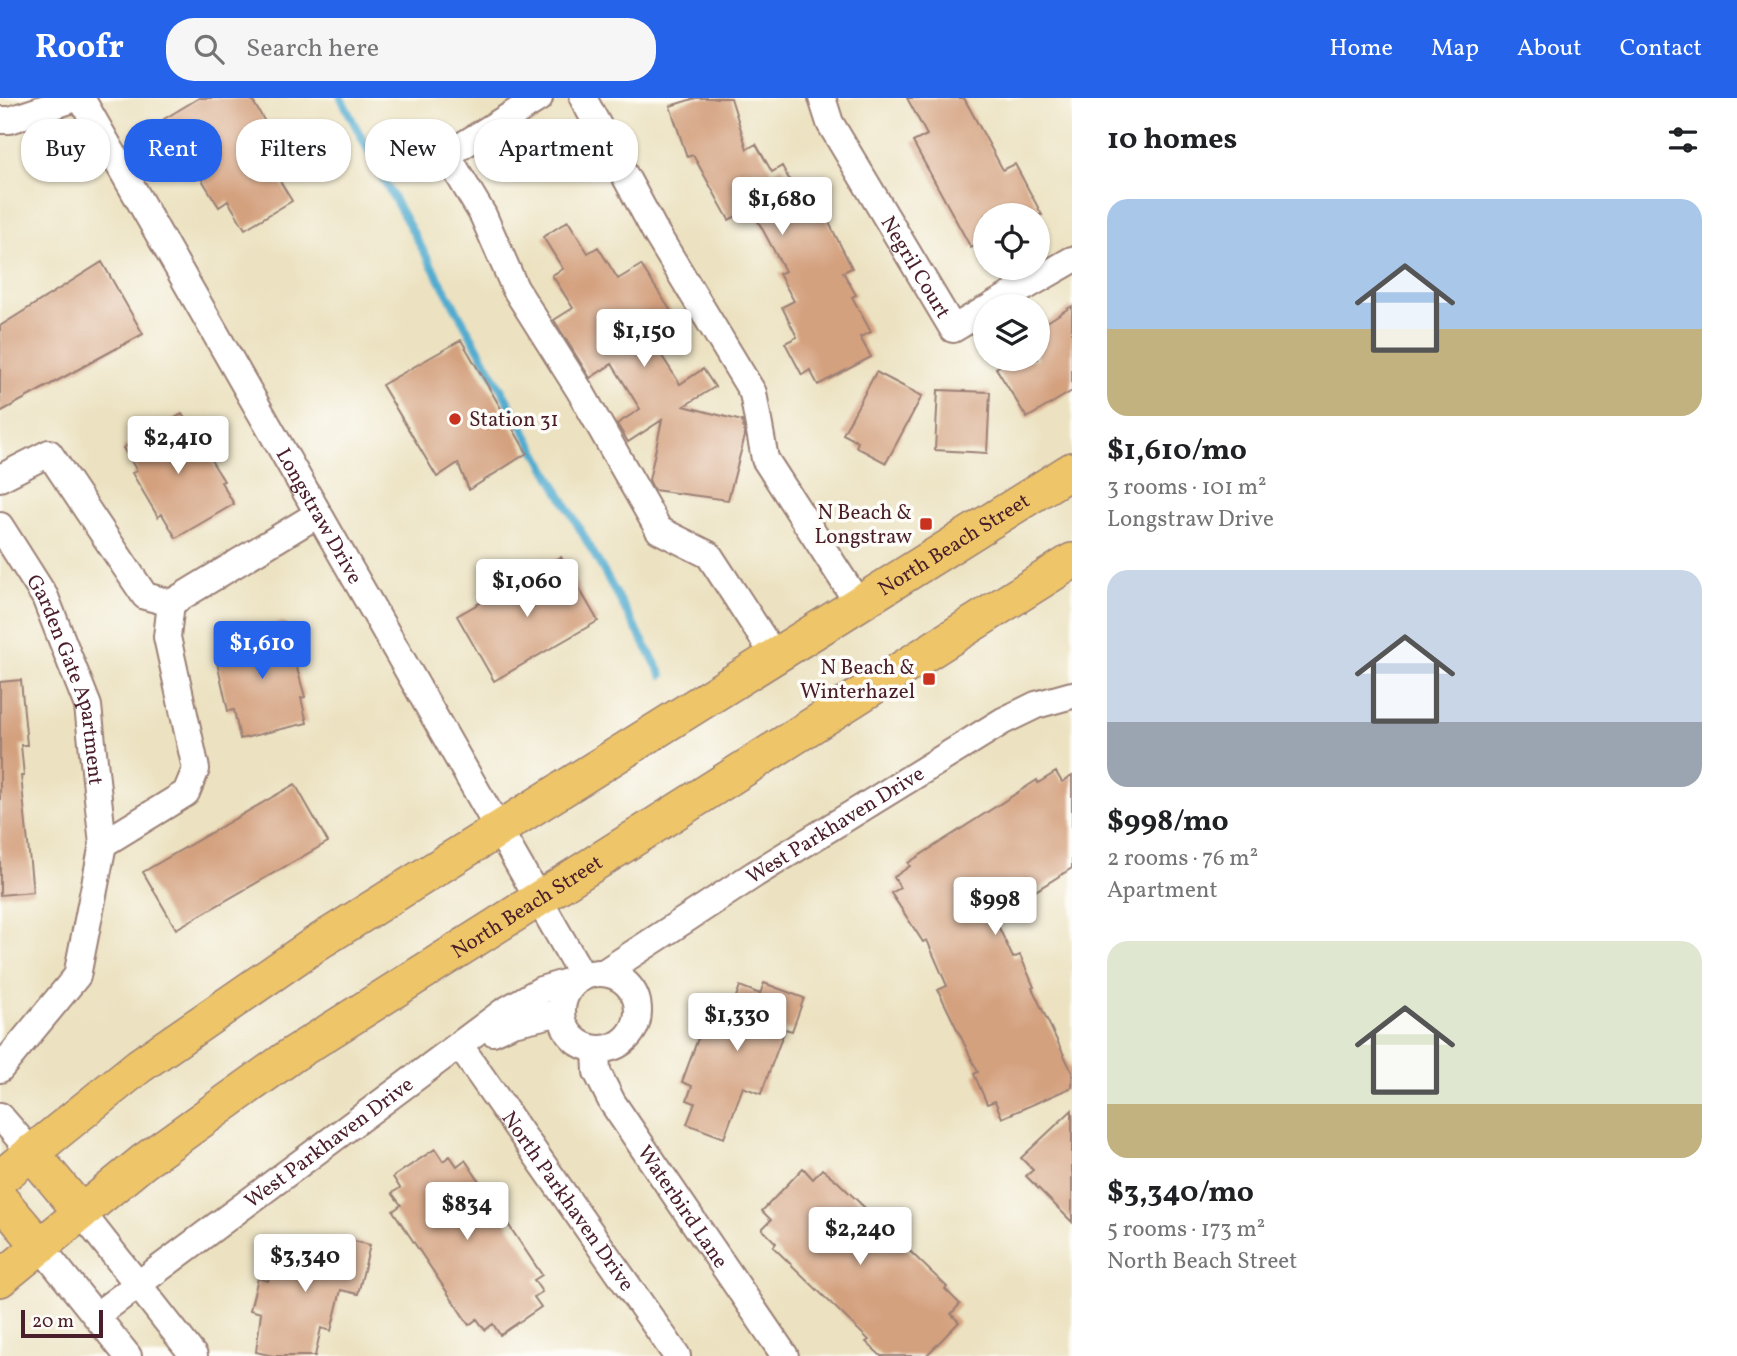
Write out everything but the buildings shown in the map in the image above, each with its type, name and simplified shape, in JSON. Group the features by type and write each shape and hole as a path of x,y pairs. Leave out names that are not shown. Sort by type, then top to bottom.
{"main road":[{"name":"North Beach Street","path":"0,1178 139,1066 259,983 774,655 1072,470"},
{"name":"North Beach Street","path":"0,1279 143,1162 292,1055 1072,561"},
{"path":"31,1152 81,1212"},
{"path":"0,1199 40,1246"}],"street":[{"path":"0,120 10,120 78,98"},
{"name":"Longstraw Drive","path":"78,98 539,897"},
{"path":"539,98 447,155 483,215 515,288 659,530 709,555 774,655"},
{"path":"583,98 656,233 753,393 765,459 858,603"},
{"name":"Negril Court","path":"822,98 830,123 953,329 973,317"},
{"path":"1013,294 1072,260"},
{"path":"0,478 49,453 145,596 171,603 318,514"},
{"name":"Garden Gate Apartment","path":"0,526 45,597 89,706 103,844 77,976 0,1069"},
{"path":"103,844 186,793 195,769 167,637 171,603"},
{"name":"West Parkhaven Drive","path":"97,1315 503,1012 541,990 590,976 1003,721 1037,705 1072,695"},
{"path":"539,897 590,976"},
{"path":"615,975 633,989 639,1011 634,1032 618,1047 596,1050 576,1042 563,1024 563,1002 574,983 590,976 615,975"},
{"name":"West Parkhaven Drive","path":"460,1046 513,1023 561,1012"},
{"name":"North Parkhaven Drive","path":"460,1046 677,1356"},
{"name":"Waterbird Lane","path":"596,1050 597,1072 612,1102 785,1356"},
{"path":"0,1116 31,1152"},
{"path":"81,1212 194,1356"},
{"path":"40,1246 128,1356"}],"waterway":[{"path":"341,98 383,179 662,675"}],"place":[{"name":"Station 31","path":"455,419"},
{"name":"N Beach & Longstraw","path":"926,524"},
{"name":"N Beach & Winterhazel","path":"929,679"}]}
